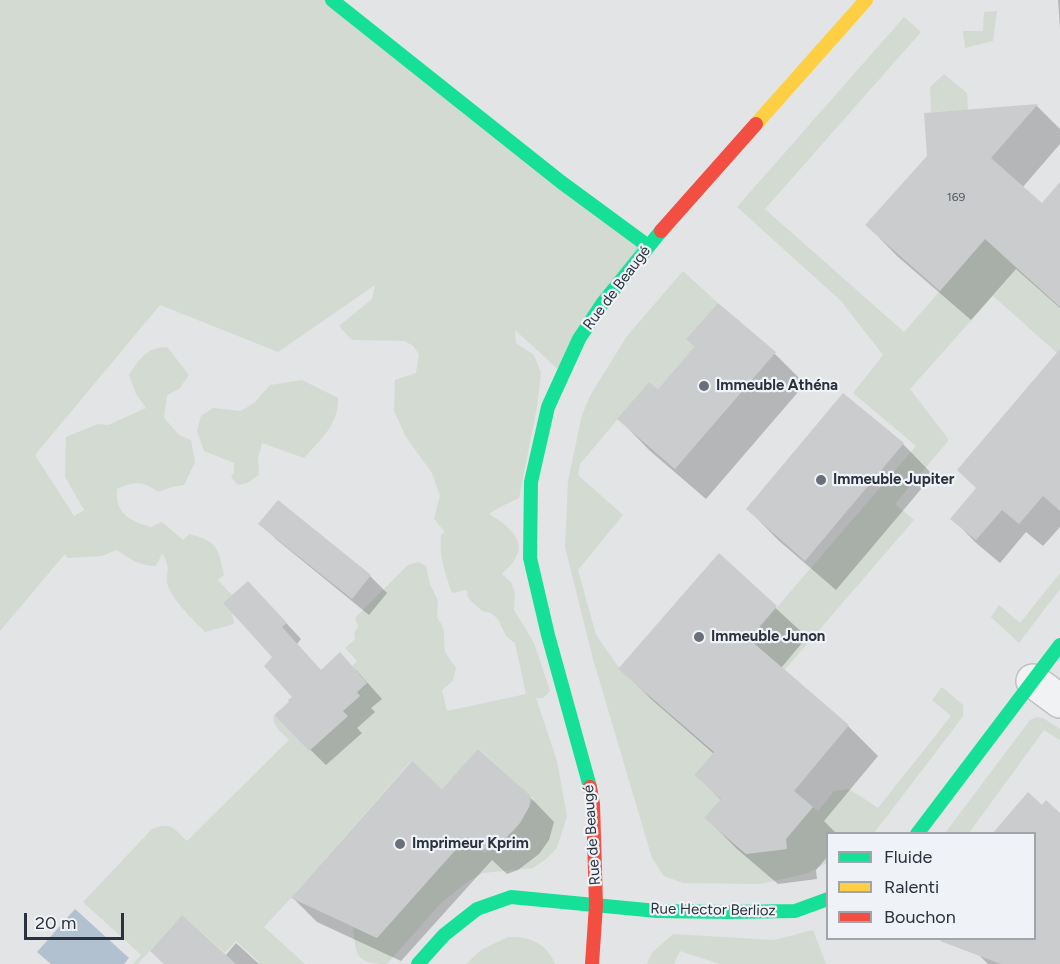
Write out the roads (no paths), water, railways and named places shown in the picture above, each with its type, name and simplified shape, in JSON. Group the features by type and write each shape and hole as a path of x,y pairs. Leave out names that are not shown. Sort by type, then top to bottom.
{"street":[{"path":"332,0 561,182 648,246"},
{"name":"Rue de Beaugé","path":"591,964 596,905 593,804 530,558 531,482 548,407 579,339 602,304 648,246 866,0"},
{"path":"919,832 1060,645"},
{"path":"1033,681 1060,701"},
{"name":"Rue Hector Berlioz","path":"418,964 444,935 477,909 511,897 657,910 795,911 826,901"}],"water":[{"path":"75,909 129,958 124,964 51,964 37,952"}],"place":[{"name":"Immeuble Athéna","path":"704,386"},
{"name":"Immeuble Jupiter","path":"821,480"},
{"name":"Immeuble Junon","path":"699,637"},
{"name":"Imprimeur Kprim","path":"400,844"}]}
